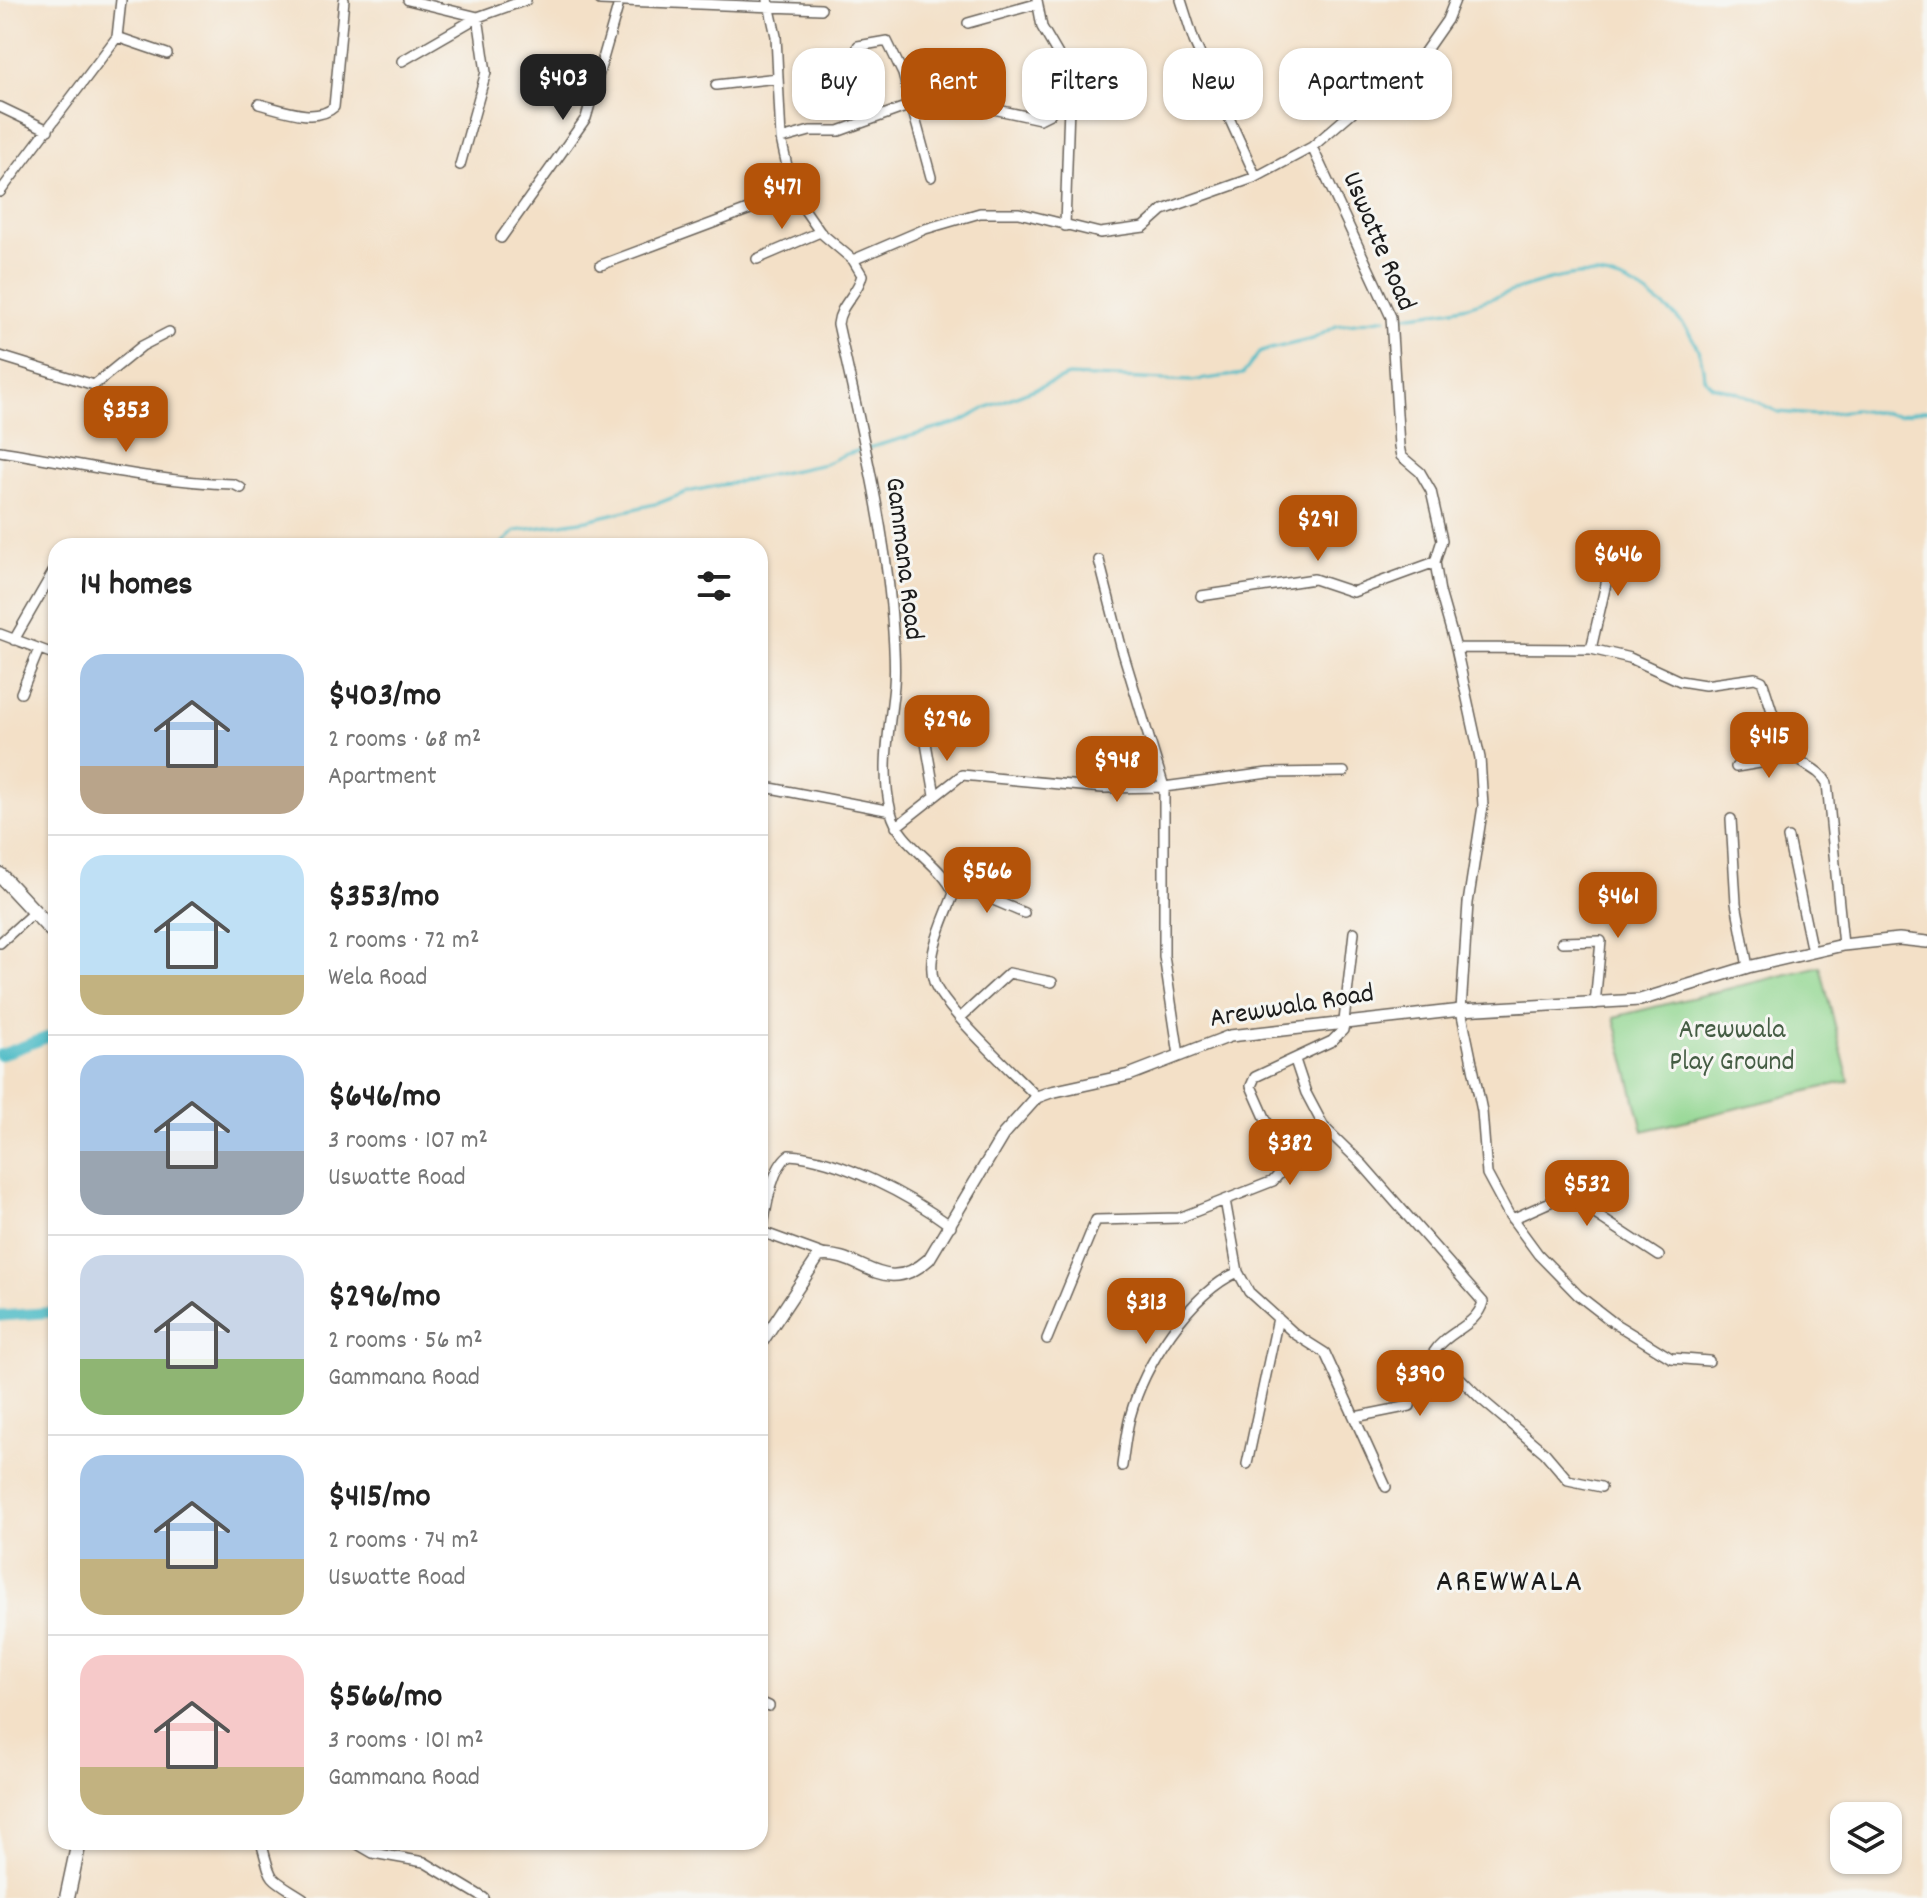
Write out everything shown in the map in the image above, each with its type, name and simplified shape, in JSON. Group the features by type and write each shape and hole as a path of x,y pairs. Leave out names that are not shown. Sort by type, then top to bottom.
{"main road":[{"path":"1,880 48,927"},
{"path":"67,1898 77,1850"}],"street":[{"path":"0,192 117,37 121,0"},
{"path":"259,104 306,115 328,113 334,107 344,0"},
{"path":"408,0 430,2 478,17"},
{"path":"402,61 478,17 526,0"},
{"path":"600,0 619,3 768,4 821,9"},
{"path":"1181,0 1194,41 1256,177"},
{"path":"768,4 776,36 781,139 793,193 820,232 853,260 925,229 980,213 1019,213 1100,233 1144,227 1163,210 1256,177 1312,147 1356,109 1410,73 1447,20 1455,0"},
{"path":"968,23 1036,2 1042,27 1054,48"},
{"path":"501,238 586,118 619,3"},
{"path":"460,165 486,72 478,17"},
{"path":"117,37 167,54"},
{"path":"858,46 887,41 901,70"},
{"path":"716,85 778,78"},
{"path":"0,107 48,130"},
{"path":"781,139 810,131 839,131 901,109"},
{"path":"915,120 931,177"},
{"path":"1065,226 1069,120"},
{"name":"Uswatte Road","path":"1312,147 1391,317 1401,456 1420,472 1431,491 1442,540 1435,562 1480,758 1483,806 1468,903 1461,1010 1482,1111 1483,1160 1512,1219 1538,1254 1578,1295 1614,1323 1671,1358 1709,1361"},
{"path":"601,265 793,193"},
{"path":"757,259 820,232"},
{"name":"Gammana Road","path":"853,260 862,275 860,283 839,313 838,324 864,448 891,605 894,684 884,761 891,811 896,827 948,880 954,893"},
{"path":"0,356 94,385 142,346 169,332"},
{"path":"0,451 108,467 173,482 233,484 241,488"},
{"path":"1591,649 1616,540"},
{"path":"1099,560 1121,646 1164,787 1164,956 1179,1055"},
{"path":"1201,596 1314,579 1353,592 1435,562"},
{"path":"14,640 48,581"},
{"path":"0,634 48,652"},
{"path":"1456,648 1591,649 1630,658 1680,681 1705,685 1755,678 1762,681 1786,745 1796,757 1820,772 1827,783 1843,945"},
{"path":"21,693 39,649"},
{"path":"925,737 935,795"},
{"path":"1736,767 1796,757"},
{"path":"896,827 962,775 1103,788 1164,787 1268,773 1344,772"},
{"path":"768,788 891,811"},
{"path":"1731,819 1736,903 1748,967"},
{"path":"1788,838 1812,952"},
{"path":"768,1234 825,1255 902,1276 929,1259 951,1226 986,1161 1037,1097 960,1018 934,983 933,958 954,893 977,893 1024,913"},
{"path":"0,943 33,913"},
{"path":"1047,1339 1087,1234 1096,1220 1154,1222 1179,1218 1273,1181 1282,1171 1283,1158 1251,1086 1255,1077 1332,1041 1346,1021 1354,932"},
{"name":"Arewwala Road","path":"1037,1097 1129,1075 1230,1036 1461,1010 1640,1000 1748,967 1843,945 1899,939 1927,942"},
{"path":"1562,942 1601,941 1595,1004"},
{"path":"960,1018 1009,973 1052,982"},
{"path":"1295,1060 1306,1093 1324,1127 1362,1164 1483,1302 1479,1315 1440,1343 1415,1378 1410,1406 1355,1417"},
{"path":"768,1207 774,1182 784,1158 789,1155 858,1174 922,1204 951,1226"},
{"path":"1512,1219 1566,1195 1659,1256"},
{"path":"1225,1200 1238,1272 1249,1292 1325,1353 1386,1487"},
{"path":"768,1332 815,1259 825,1255"},
{"path":"1122,1466 1130,1417 1142,1385 1183,1315 1216,1282 1238,1272"},
{"path":"1247,1464 1278,1318"},
{"path":"1434,1352 1481,1399 1545,1453 1568,1480 1601,1487"},
{"path":"262,1850 270,1877 303,1898"},
{"path":"368,1850 424,1862 484,1898"}],"green space":[{"name":"Arewwala Play Ground","path":"1820,966 1849,1081 1643,1131 1614,1017"}],"waterway":[{"path":"1400,317 1459,308 1565,277 1598,275 1627,283 1668,310 1694,340 1704,378 1712,386 1736,392 1778,412 1815,415 1854,410 1899,415 1927,410"},
{"path":"509,538 516,531 587,520 659,503 687,492 825,464 843,455 961,422 988,407 1068,376 1191,381 1243,374 1259,353 1313,339 1336,326 1386,318"},
{"path":"0,1055 48,1037"},
{"path":"0,1316 48,1313"}],"district":[{"name":"AREWWALA","path":"1510,1584"}]}
